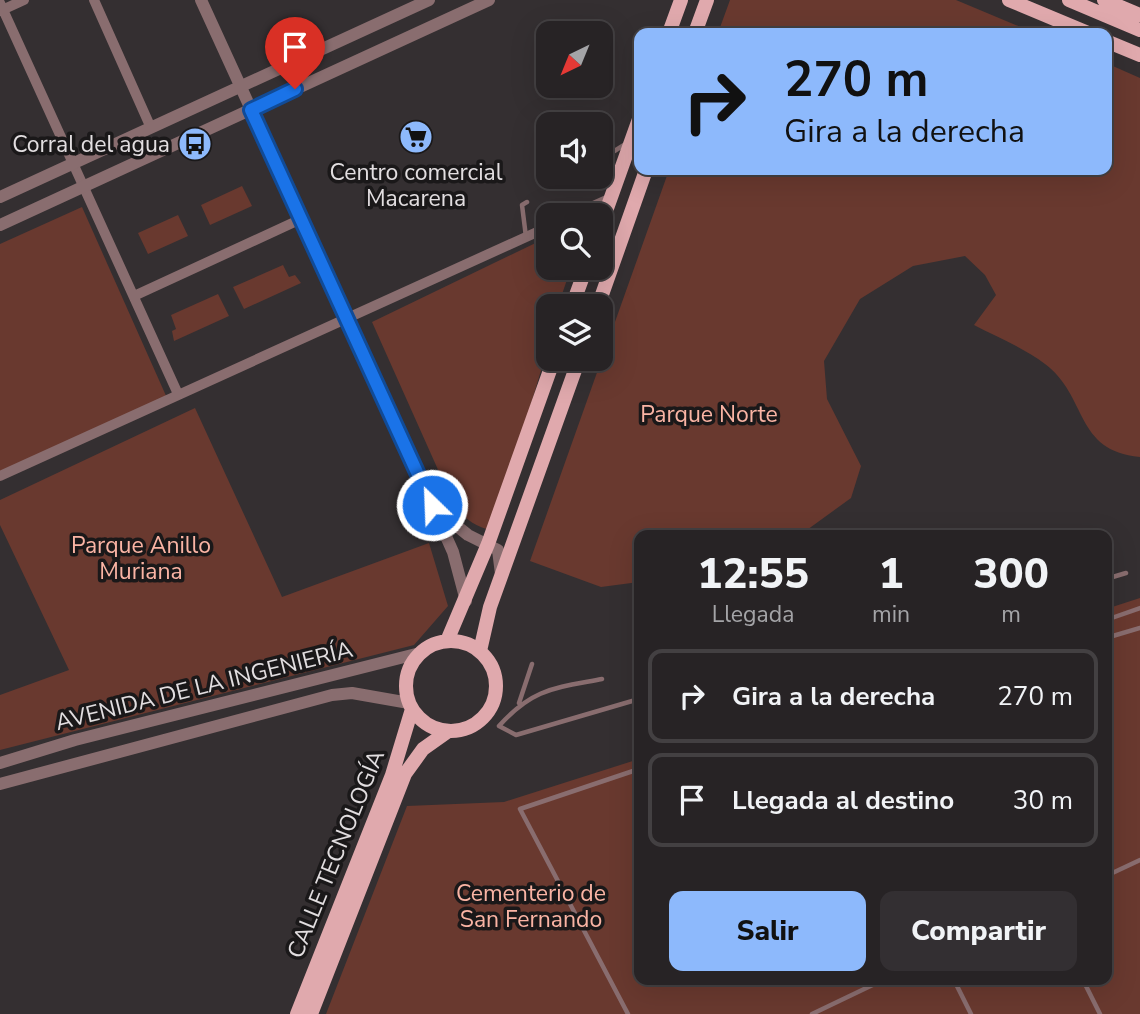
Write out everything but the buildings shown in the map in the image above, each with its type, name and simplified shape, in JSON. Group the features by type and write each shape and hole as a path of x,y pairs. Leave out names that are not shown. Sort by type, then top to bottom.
{"main road":[{"path":"671,28 681,0"},
{"path":"697,28 707,0"},
{"path":"1009,0 1076,28"},
{"path":"1069,0 1140,30"},
{"path":"1104,0 1140,15"},
{"path":"1112,43 1140,55"},
{"path":"609,203 634,133"},
{"path":"602,294 644,175"},
{"path":"447,641 466,602 550,371"},
{"path":"480,651 500,579 575,371"},
{"path":"447,641 465,643 480,651 495,672 497,687 490,711 471,727 447,732 427,725 411,706 406,685 410,668 420,653 432,645 447,641"},
{"name":"CALLE TECNOLOGÍA","path":"297,1014 392,775 411,706"},
{"name":"CALLE TECNOLOGÍA","path":"311,1014 405,774 423,749 447,732"}],"street":[{"path":"24,0 1,8 178,394"},
{"path":"94,0 151,128"},
{"path":"201,0 453,552 466,602"},
{"path":"0,225 489,0"},
{"path":"0,197 423,1"},
{"path":"600,203 611,198"},
{"path":"134,296 302,219"},
{"path":"0,476 536,232"},
{"path":"432,505 468,535 498,550 500,579"},
{"name":"AVENIDA DE LA INGENIERÍA","path":"0,763 75,740 420,653"},
{"name":"AVENIDA DE LA INGENIERÍA","path":"0,784 332,695 352,693 411,706"}],"lane":[{"path":"613,152 631,141"},
{"path":"526,237 522,205 527,202"},
{"path":"1112,577 1126,573"},
{"path":"1112,618 1140,608"},
{"path":"1112,636 1140,628"},
{"path":"519,704 532,664"},
{"path":"603,680 547,690 519,704 499,726 516,735 634,700"},
{"path":"628,1014 520,809 634,771"},
{"path":"1112,873 1140,860"},
{"path":"814,1013 872,985"},
{"path":"956,985 971,1014"},
{"path":"1086,985 1100,1014"}],"green space":[{"path":"730,0 956,0 1023,28 720,28"},
{"name":"Parque Norte","path":"1112,66 1140,78 1140,457 1119,453 1103,444 1092,433 1059,377 1045,364 974,325 996,295 985,275 965,256 913,266 860,299 824,361 827,399 861,466 851,498 807,530 634,530 634,583 601,587 530,561 598,371 613,371 613,328 667,175 1112,175"},
{"path":"242,186 252,206 210,225 201,205"},
{"path":"82,207 167,398 0,473 0,244"},
{"path":"178,215 188,236 148,254 138,233"},
{"path":"536,243 536,280 567,280 562,294 536,294 536,371 541,371 493,531 469,520 452,501 372,322"},
{"path":"283,265 289,277 295,275 301,283 244,309 233,287"},
{"path":"218,294 229,316 174,341 172,331 176,329 171,315"},
{"name":"Parque Anillo Muriana","path":"195,408 282,597 429,543 448,606 414,645 0,750 0,695 69,670 0,525 0,500"},
{"name":"Cementerio de San Fernando","path":"1140,598 1140,1014 326,1014 407,806 504,802 634,761 634,985 1112,985 1112,607"}],"place":[{"name":"Centro comercial Macarena","path":"416,137"},
{"name":"Corral del agua","path":"195,144"}],"route":[{"path":"295,89 251,110 432,505"}]}
